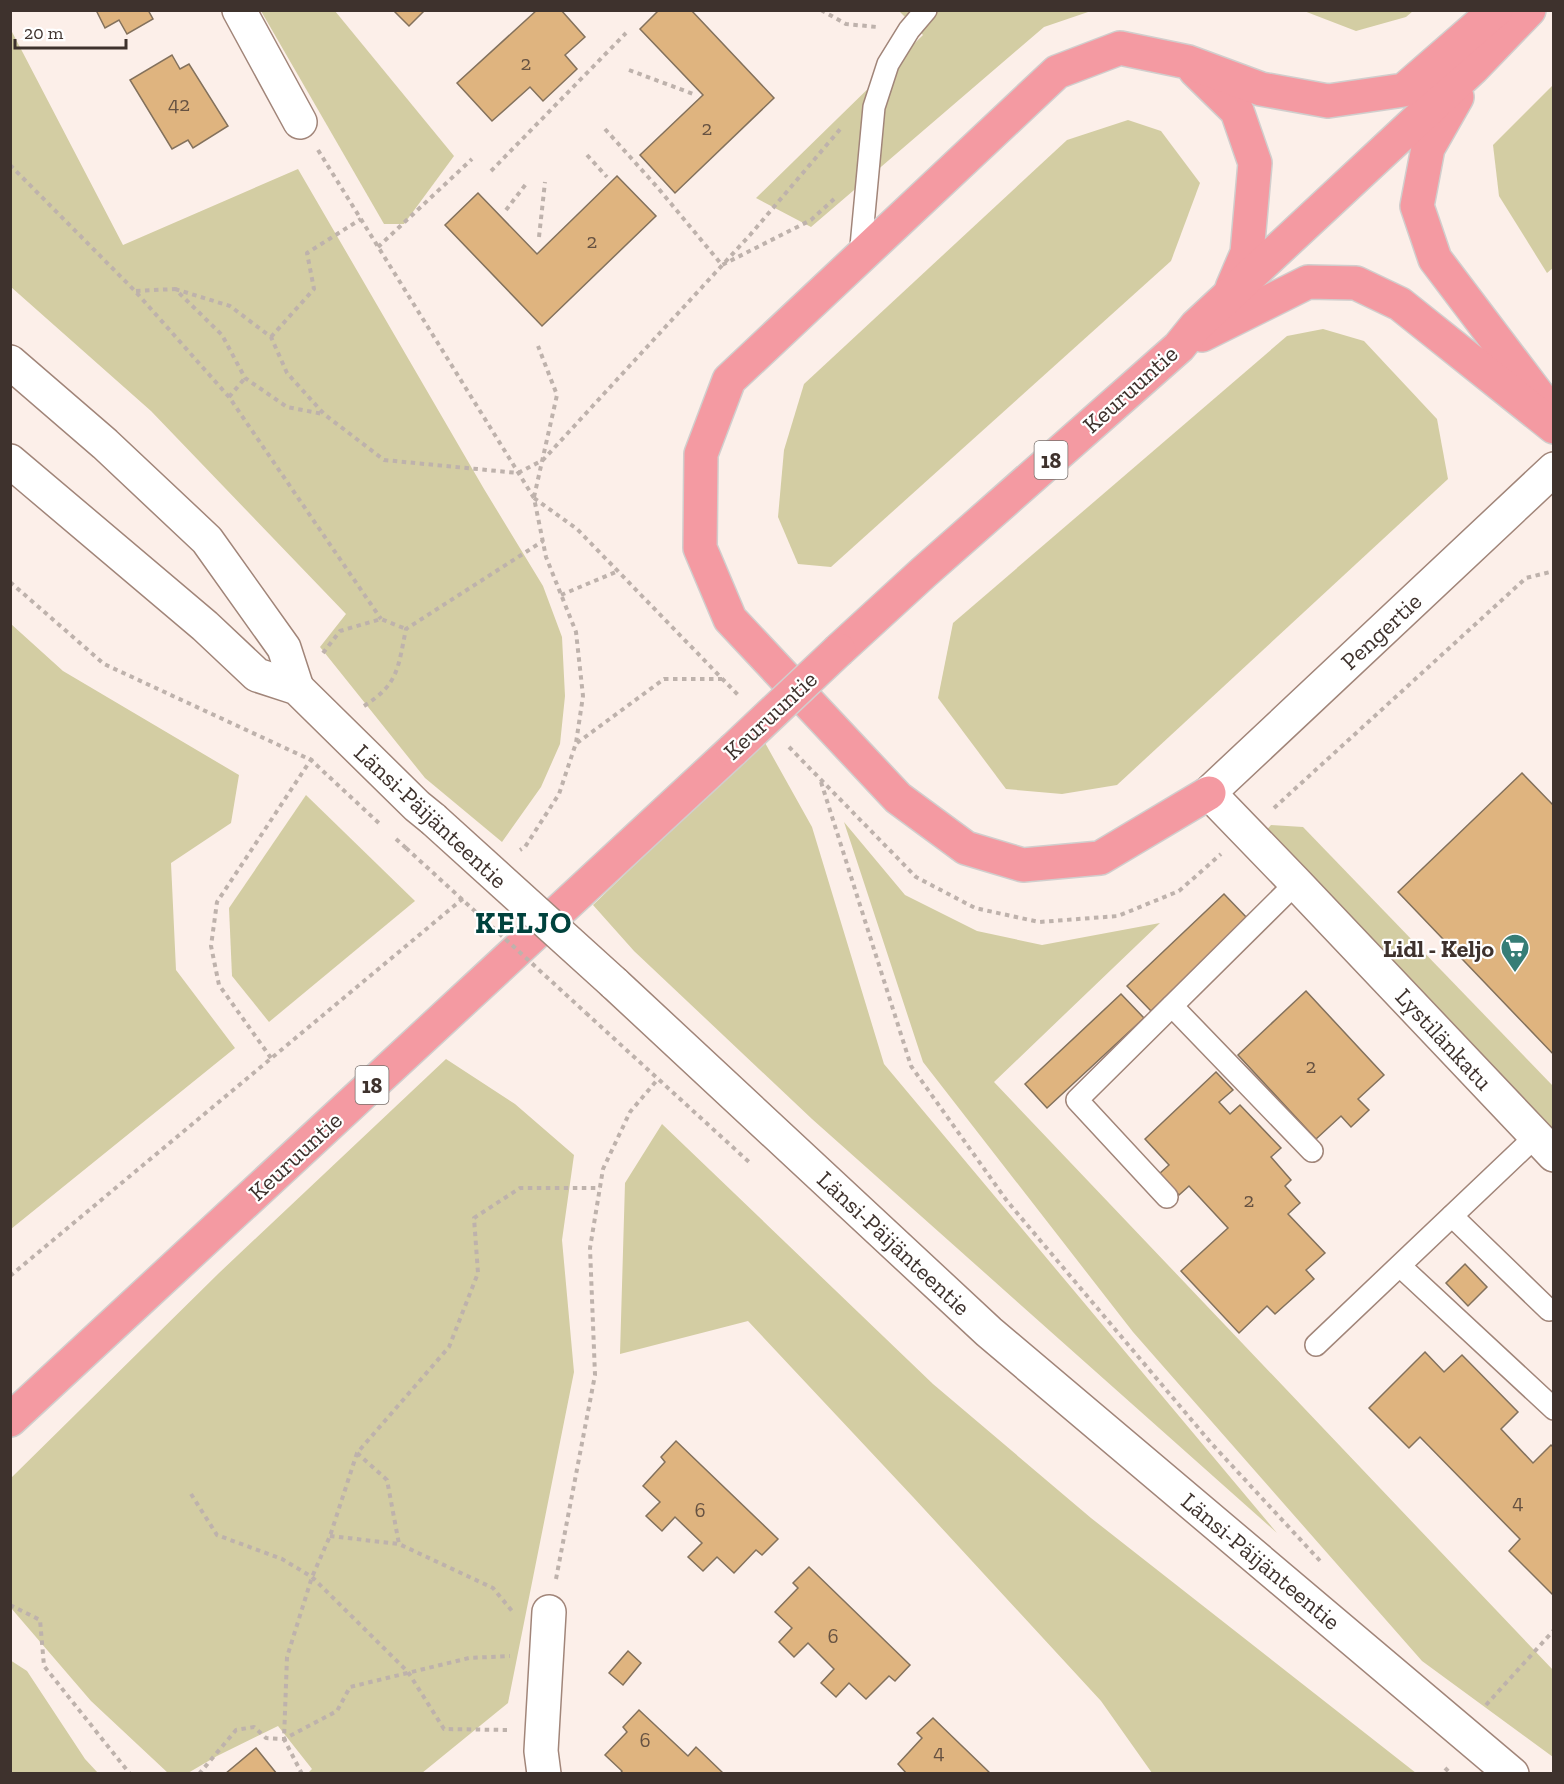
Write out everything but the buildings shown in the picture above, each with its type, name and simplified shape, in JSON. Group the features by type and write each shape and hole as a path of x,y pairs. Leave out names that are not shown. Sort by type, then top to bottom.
{"highway":[{"path":"1209,793 1100,858 1023,865 966,848 898,798 730,619 700,548 701,454 729,380 1057,72 1120,48 1188,62 1261,89 1328,101 1404,90 1496,10"},
{"name":"Keuruuntie","path":"10,1420 839,650 1179,347 1197,326 1473,68 1529,10"},
{"path":"1188,62 1237,111 1255,163 1247,253 1228,297"},
{"path":"1473,68 1428,148 1417,206 1435,259 1554,415"},
{"path":"1179,347 1308,282 1356,284 1400,304 1554,427"}],"main road":[{"path":"239,10 300,122"},
{"name":"Länsi-Päijänteentie","path":"10,362 105,444 207,540 284,648 297,688 417,806 614,984 989,1332 1512,1773"},
{"name":"Länsi-Päijänteentie","path":"10,461 205,626 257,675 297,688"},
{"name":"Pengertie","path":"1209,793 1554,469"},
{"name":"Lystilänkatu","path":"1209,793 1545,1145"},
{"path":"542,1762 549,1612"}],"lane":[{"path":"860,257 874,107 888,64 909,30 926,10"},
{"path":"1167,1197 1077,1100 1296,883"},
{"path":"1172,1006 1312,1151"},
{"path":"1316,1346 1452,1215 1545,1145"},
{"path":"1452,1215 1549,1310"},
{"path":"1400,1266 1554,1409"}],"path":[{"path":"822,10 846,24 909,30"},
{"path":"491,171 626,33"},
{"path":"628,69 696,95"},
{"path":"135,291 175,289 230,306 271,337 287,373 324,414 384,460 518,473 543,460 750,235 852,114 874,107"},
{"path":"300,122 534,498 546,557 576,632 583,696 576,743 559,794 525,847 516,854"},
{"path":"604,129 658,188 722,265"},
{"path":"587,155 607,177"},
{"path":"378,247 472,159"},
{"path":"10,165 135,291 229,397 381,619 406,629"},
{"path":"722,265 811,220 868,168"},
{"path":"539,237 545,182"},
{"path":"506,210 526,184"},
{"path":"271,337 314,289 307,253 361,219"},
{"path":"175,289 222,335 245,378 287,406 324,414"},
{"path":"534,498 557,395 538,346"},
{"path":"229,397 245,378"},
{"path":"271,1058 219,985 212,946 217,902 334,726 381,696 396,675 406,629 543,541"},
{"path":"561,595 618,571"},
{"path":"1246,833 1526,578 1554,571"},
{"name":"Länsi-Päijänteentie","path":"10,582 104,664 310,760 586,1013"},
{"path":"297,688 340,631 381,619"},
{"path":"576,743 664,679 722,679"},
{"path":"820,780 911,1066 1007,1201 1211,1443 1330,1572"},
{"path":"10,1276 471,891"},
{"path":"549,1612 595,1375 590,1248 603,1169 630,1112 658,1079"},
{"path":"302,1773 284,1739 287,1657 312,1577 330,1536 357,1453 449,1347 478,1273 474,1218 520,1188 600,1188"},
{"path":"357,1453 387,1480 399,1544"},
{"path":"191,1494 217,1535 282,1558 312,1577 408,1672 444,1729 512,1730 542,1762"},
{"path":"330,1536 399,1544 493,1588 513,1612"},
{"path":"10,1605 40,1620 44,1666 130,1773"},
{"path":"1479,1712 1554,1630"},
{"path":"199,1773 236,1730 254,1727 266,1738 284,1739 337,1711 350,1687 469,1658 547,1654"}],"shaded area":[{"path":"261,11 335,11 454,156 404,224 384,224"},
{"path":"899,11 1091,11 1044,27 811,227 756,198 923,35"},
{"path":"1304,11 1413,11 1406,17 1356,31"},
{"path":"10,28 123,245 298,169 543,586 562,637 565,696 560,744 541,787 502,842 425,778 320,647 346,614 151,411 11,287"},
{"path":"1553,85 1554,267 1547,273 1499,196 1493,145"},
{"path":"1128,120 1161,131 1200,183 1171,261 831,567 798,564 778,517 784,450 804,384 1067,140"},
{"path":"1323,329 1364,341 1437,419 1448,479 1117,785 1062,794 1006,789 938,698 953,623 1287,336"},
{"path":"11,624 63,671 239,775 231,823 171,863 176,970 235,1048 11,1229"},
{"path":"764,741 812,827 884,1064 1277,1533 812,1119 634,951 593,905"},
{"path":"306,795 415,901 269,1022 232,976 229,908"},
{"path":"844,822 905,895 977,931 1042,945 1160,923 994,1082 1553,1670 1553,1757 1422,1661 1133,1332 923,1062"},
{"path":"1271,825 1303,827 1553,1086 1553,1139 1264,833"},
{"path":"446,1059 515,1104 574,1155 562,1240 574,1372 508,1703 422,1773 308,1773 312,1769 278,1726 188,1773 168,1773 91,1701 11,1608 11,1478 219,1273"},
{"path":"662,1124 933,1384 1091,1518 1416,1773 1152,1773 1101,1701 748,1321 620,1354 625,1183"},
{"path":"10,1660 27,1671 85,1759 98,1773 11,1773"}],"place":[{"name":"Lidl - Keljo","path":"1515,974"}],"district":[{"name":"KELJO","path":"524,923"}]}
